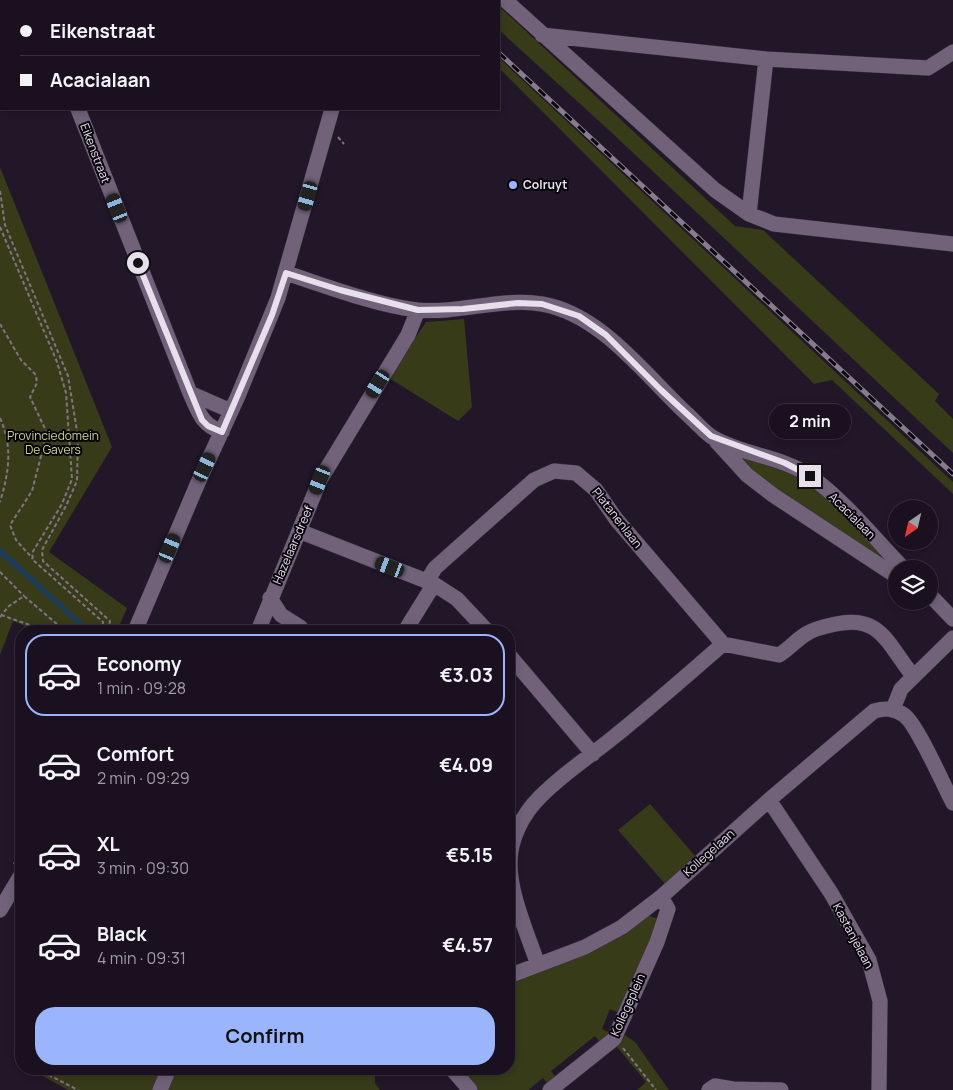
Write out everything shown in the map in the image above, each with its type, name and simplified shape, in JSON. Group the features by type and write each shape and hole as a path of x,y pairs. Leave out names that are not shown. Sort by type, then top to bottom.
{"street":[{"path":"505,0 715,190 749,214 774,224 953,244"},
{"path":"542,35 766,59 928,68 953,52"},
{"path":"749,214 766,59"},
{"name":"Eikenstraat","path":"78,110 202,420 208,426 222,432"},
{"path":"138,625 197,484 222,432 272,315 286,273 332,110"},
{"name":"Acacialaan","path":"286,273 340,290 418,310 463,309 518,303 542,304 579,316 606,335 661,390 711,436 747,475 773,495 888,571"},
{"name":"Hazelaarsdreef","path":"260,625 327,466 408,335 418,310"},
{"path":"190,393 231,411"},
{"name":"Acacialaan","path":"711,436 785,463 810,476 839,502 895,560"},
{"name":"Platanenlaan","path":"408,625 431,583 434,568 534,480 554,471 564,470 576,473 596,490 616,519 723,644"},
{"path":"299,531 431,583 457,599 481,625"},
{"name":"Hazelaarsdreef","path":"270,598 280,615 298,625"},
{"path":"938,603 953,619"},
{"path":"515,838 522,821 538,798 723,644 778,655 806,634 824,626 846,622 869,623 882,635 910,672 911,678"},
{"path":"953,638 901,688 893,709 909,719 953,803"},
{"path":"515,663 593,754"},
{"name":"Kollegelaan","path":"515,974 584,947 622,927 661,897 864,717 884,708 893,709"},
{"name":"Kastanjelaan","path":"769,800 831,893 869,960 880,1001 879,1090"},
{"path":"10,903 15,890"},
{"path":"515,894 538,965"},
{"name":"Kollegeplein","path":"550,1090 614,1039 657,942 668,909 661,897"},
{"path":"160,1090 166,1075"},
{"path":"457,1075 470,1090"},
{"path":"709,1090 715,1086 732,1090 781,1090"}],"path":[{"path":"0,191 6,225 68,376 78,437 77,481 42,550 41,556 43,561 110,621 109,625"},
{"path":"0,228 57,362 66,393 72,479 62,504 32,553 33,560"},
{"path":"0,324 21,360 36,376 36,383 30,397 47,433 32,491 10,525 16,540 33,560 103,622 103,625"},
{"path":"0,418 9,448 9,465 0,502"},
{"path":"0,572 24,596 58,625"},
{"path":"24,596 9,606 1,616 29,625"},
{"path":"614,1039 656,1090"},
{"path":"49,1075 78,1090"}],"green space":[{"path":"502,9 735,226 763,230 939,394 935,401 953,419 953,453 612,133 500,31 500,11"},
{"path":"500,59 953,482 953,494 832,380 814,384 500,69"},
{"name":"Provinciedomein De Gavers","path":"0,167 112,447 49,552 127,608 120,625 23,625 13,621 0,655"},
{"path":"464,319 472,407 458,421 389,378 426,322"},
{"path":"741,452 791,472 822,493 887,558 885,563 738,462"},
{"path":"650,804 696,857 666,885 618,830"},
{"path":"647,915 659,919 619,1013 610,1009 602,1029 611,1033 601,1044 595,1036 551,1071 557,1079 549,1085 543,1078 528,1090 476,1090 464,1075 515,1075 515,980"},
{"path":"625,1035 635,1042 669,1090 637,1090 646,1082 617,1047"},
{"path":"41,1075 375,1075 375,1083 380,1090 68,1090"}],"water":[{"path":"0,547 85,625 78,625 0,555"}],"railway":[{"path":"500,54 953,474"}],"place":[{"name":"Colruyt","path":"513,185"}],"route":[{"path":"138,263 202,420 208,426 222,432 272,315 286,273 340,290 418,310 463,309 518,303 542,304 579,316 606,335 661,390 711,436 785,463 810,476"}]}
